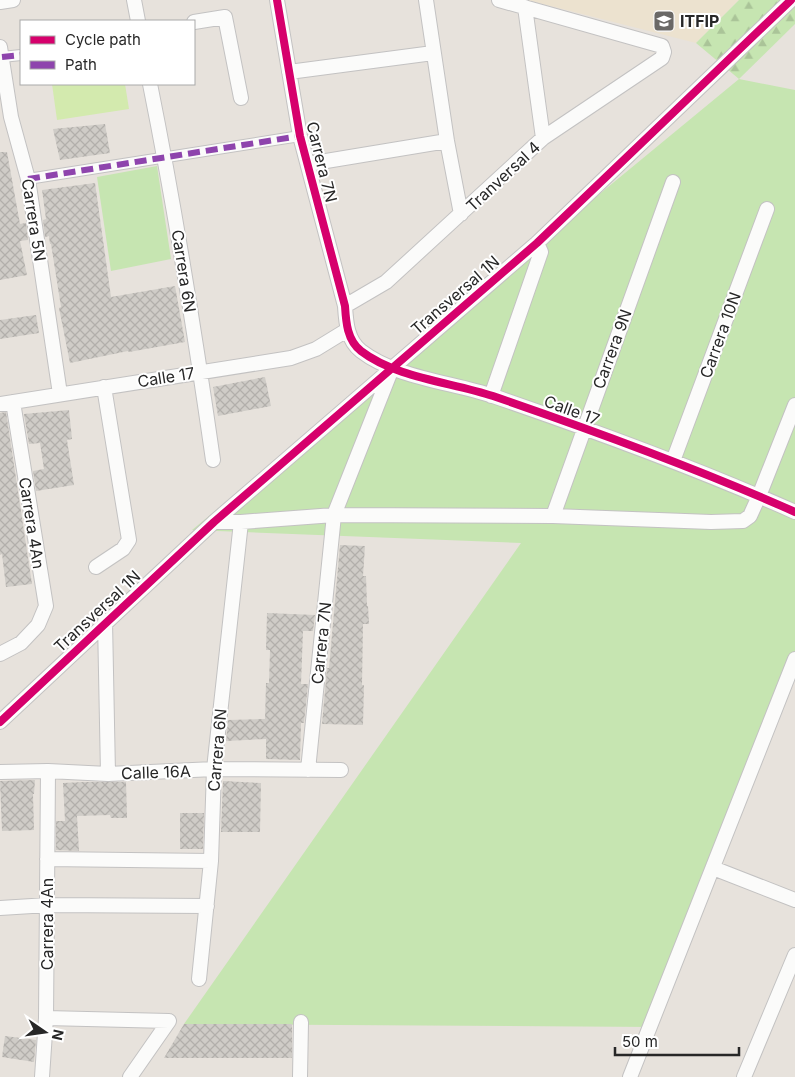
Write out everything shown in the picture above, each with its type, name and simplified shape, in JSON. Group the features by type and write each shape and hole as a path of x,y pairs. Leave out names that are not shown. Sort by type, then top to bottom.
{"street":[{"path":"0,2 13,0"},
{"path":"134,0 138,20"},
{"name":"Carrera 7N","path":"277,0 300,136 345,306 347,330"},
{"path":"426,0 447,141 462,214"},
{"path":"499,0 525,7 543,138"},
{"name":"Transversal 1N","path":"0,722 105,621 214,522 537,243 791,0"},
{"name":"Tranversal 4","path":"345,306 386,282 543,138 662,58 664,52 662,46 525,7"},
{"path":"195,22 225,17 240,98"},
{"path":"1,52 20,55"},
{"name":"Carrera 5N","path":"1,52 6,118 28,178 60,394"},
{"path":"289,72 433,53"},
{"name":"Carrera 6N","path":"150,85 165,158 213,460"},
{"path":"28,178 300,136"},
{"path":"308,164 447,141"},
{"name":"Carrera 9N","path":"553,516 673,182"},
{"name":"Carrera 10N","path":"673,461 767,209"},
{"path":"491,396 541,252 537,243"},
{"name":"Calle 17","path":"7,403 291,358 316,349 347,330 360,350 392,368 491,396 584,429 673,461 795,512"},
{"name":"Carrera 7N","path":"308,770 334,516 392,368"},
{"path":"96,567 123,549 129,540 104,387"},
{"name":"Carrera 4An","path":"0,654 21,643 38,625 46,606 7,403"},
{"path":"214,522 334,516 553,516 711,522 744,521 750,516 759,496 795,405"},
{"name":"Carrera 6N","path":"199,979 211,861 214,769 241,522"},
{"path":"105,621 108,774"},
{"path":"630,1077 795,659"},
{"name":"Calle 16A","path":"0,772 48,771 108,774 214,769 341,770"},
{"name":"Carrera 4An","path":"42,1077 46,1018 48,771"},
{"path":"47,859 211,861"},
{"path":"713,868 795,900"},
{"path":"0,908 48,905 207,906"},
{"path":"744,1077 795,955"},
{"path":"46,1018 169,1021 130,1077"},
{"path":"300,1077 301,1022"}],"shaded area":[{"name":"ITFIP","path":"527,0 739,0 696,43"}],"green space":[{"path":"739,0 795,0 795,24 739,79 696,43"},
{"path":"739,79 795,90 795,664 655,1027 184,1024 521,543 192,530"},
{"path":"52,85 125,85 129,109 57,120"},
{"path":"157,166 171,259 111,271 97,177"}],"building":[{"path":"105,124 110,153 60,160 53,129"},
{"path":"0,152 7,152 20,224 26,223 28,240 20,241 27,275 0,280"},
{"path":"95,183 111,297 175,286 185,342 70,363 59,308 61,307 51,244 49,236 45,237 43,220 46,219 42,190"},
{"path":"36,315 39,333 0,339 0,320"},
{"path":"265,377 271,406 218,416 213,387"},
{"path":"69,410 72,439 67,440 74,485 36,491 33,471 44,469 40,443 29,444 24,414"},
{"path":"6,412 32,584 6,587 2,554 0,555 0,413"},
{"path":"340,545 365,546 363,576 366,576 369,624 363,624 363,725 322,724"},
{"path":"267,613 315,615 313,631 303,631 301,684 308,684 304,723 301,723 300,760 266,759 266,739 226,741 228,720 265,719 266,683 269,683 270,650 266,650"},
{"path":"35,780 33,794 34,830 2,831 0,781"},
{"path":"223,781 261,783 260,832 221,832"},
{"path":"126,782 127,818 111,818 110,815 77,816 79,851 56,850 56,821 65,821 63,783"},
{"path":"180,813 204,813 203,849 180,849"},
{"path":"184,1024 292,1024 292,1058 164,1058"},
{"path":"5,1036 36,1040 34,1062 2,1057"}],"marked path":[{"path":"2,57 20,55"},
{"path":"28,179 300,136"}],"cycle path":[{"path":"277,0 300,136 345,306 348,330 356,347 375,360 390,367 493,396 569,423 683,465 795,512"},
{"path":"0,722 214,522 537,243 791,0"}],"place":[{"name":"ITFIP","path":"664,21"}]}
